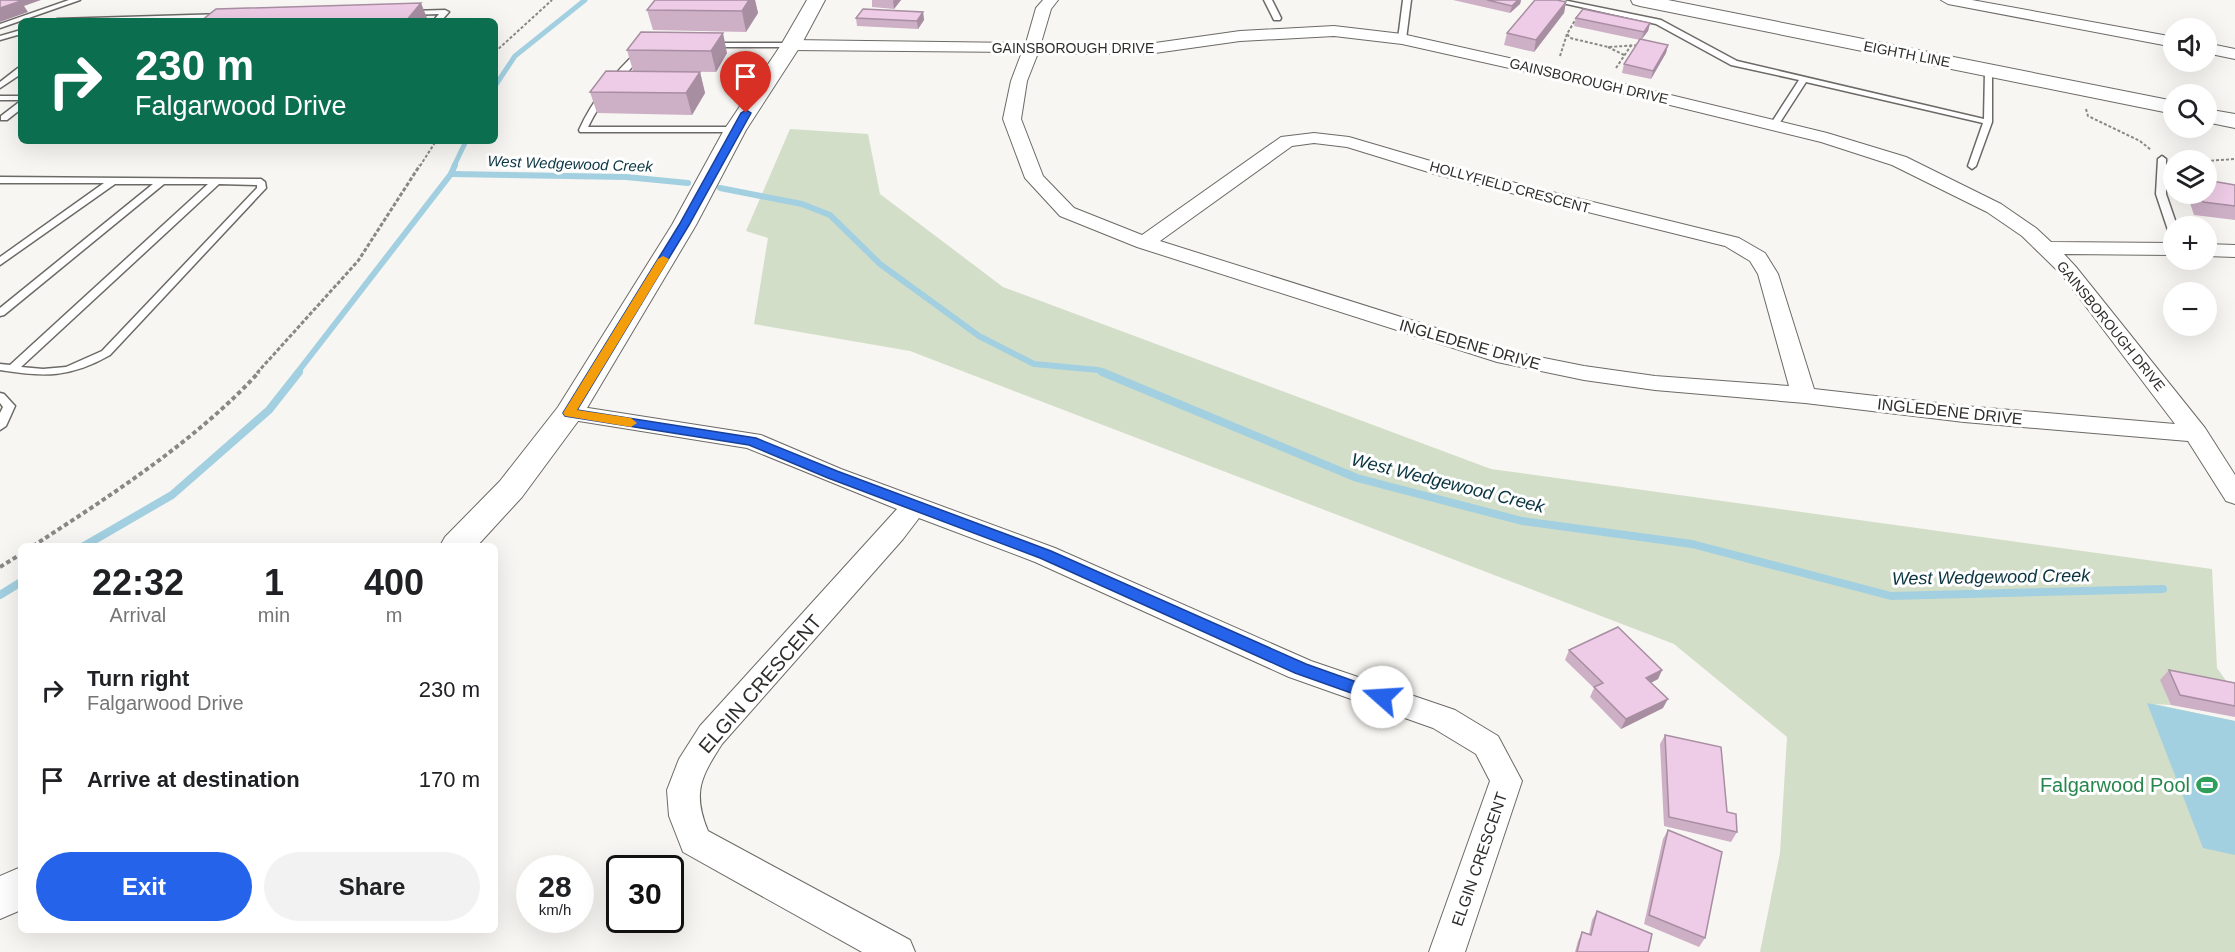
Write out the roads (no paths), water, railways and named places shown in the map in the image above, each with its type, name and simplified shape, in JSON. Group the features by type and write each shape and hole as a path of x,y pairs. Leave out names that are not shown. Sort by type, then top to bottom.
{"street":[{"path":"460,543 511,489 569,413 684,225 735,130 791,45 816,0"},
{"name":"INGLEDENE DRIVE","path":"1051,0 1044,8 1019,81 1012,119 1034,178 1067,212 1144,243 1505,357 1584,373 1655,383 1804,395 1964,414 2196,435"},
{"name":"EIGHTH LINE","path":"1640,0 2163,106"},
{"path":"1948,0 2163,40"},
{"name":"GAINSBOROUGH DRIVE","path":"791,45 1148,49 1240,36 1334,31 1402,39 1605,84 1827,138 1889,158 1947,183 1994,208 2029,232 2069,271 2196,435 2235,495"},
{"path":"2217,50 2235,54"},
{"path":"2217,117 2235,121"},
{"name":"HOLLYFIELD CRESCENT","path":"1144,243 1287,141 1314,138 1349,142 1445,171 1732,242 1758,257 1768,274 1804,395"},
{"path":"2046,248 2163,249"},
{"path":"2217,250 2235,251"},
{"name":"ELGIN CRESCENT","path":"569,413 752,441 914,506 1045,555 1300,669 1444,719 1488,745 1506,781 1447,952"},
{"name":"ELGIN CRESCENT","path":"897,952 695,841 686,818 682,790 695,760 711,735 894,532 914,506"},
{"path":"0,899 18,889"}],"lane":[{"path":"23,18 76,0"},
{"path":"1268,0 1277,18"},
{"path":"1402,39 1407,0"},
{"path":"1553,0 1658,22 1734,63 1988,122"},
{"path":"398,13 445,12 440,18"},
{"path":"194,18 232,16"},
{"path":"0,26 18,20"},
{"path":"0,38 18,33"},
{"path":"703,45 791,45"},
{"path":"652,47 646,48 629,63 589,115 583,130 735,130"},
{"path":"1972,166 1988,122 1989,71"},
{"path":"0,86 18,72"},
{"path":"1774,125 1804,79"},
{"path":"0,98 18,98"},
{"path":"2,118 18,107"},
{"path":"2,118 18,117"},
{"path":"2162,159 2162,194 2169,216"},
{"path":"0,180 261,182 262,188 106,353 85,367 57,374 0,367"},
{"path":"0,262 113,181"},
{"path":"0,313 162,182"},
{"path":"12,369 216,182"},
{"path":"0,397 9,406 0,426"}],"water":[{"name":"Falgarwood Pool","path":"2147,703 2235,721 2235,855 2203,848"}],"waterway":[{"path":"498,82 515,56 585,0"},
{"path":"454,166 465,144"},
{"path":"451,174 455,165"},
{"path":"297,373 451,174"},
{"name":"West Wedgewood Creek","path":"451,174 626,177 688,183"},
{"name":"West Wedgewood Creek","path":"720,188 802,204 830,215 880,264 979,336 1034,364 1098,370 1105,373"},
{"path":"89,543 172,495 269,410 299,372"},
{"name":"West Wedgewood Creek","path":"1102,372 1357,478 1522,521 1692,544 1891,596 2163,589"},
{"path":"0,595 18,584"}],"place":[{"name":"Falgarwood Pool","path":"2207,785"}]}
